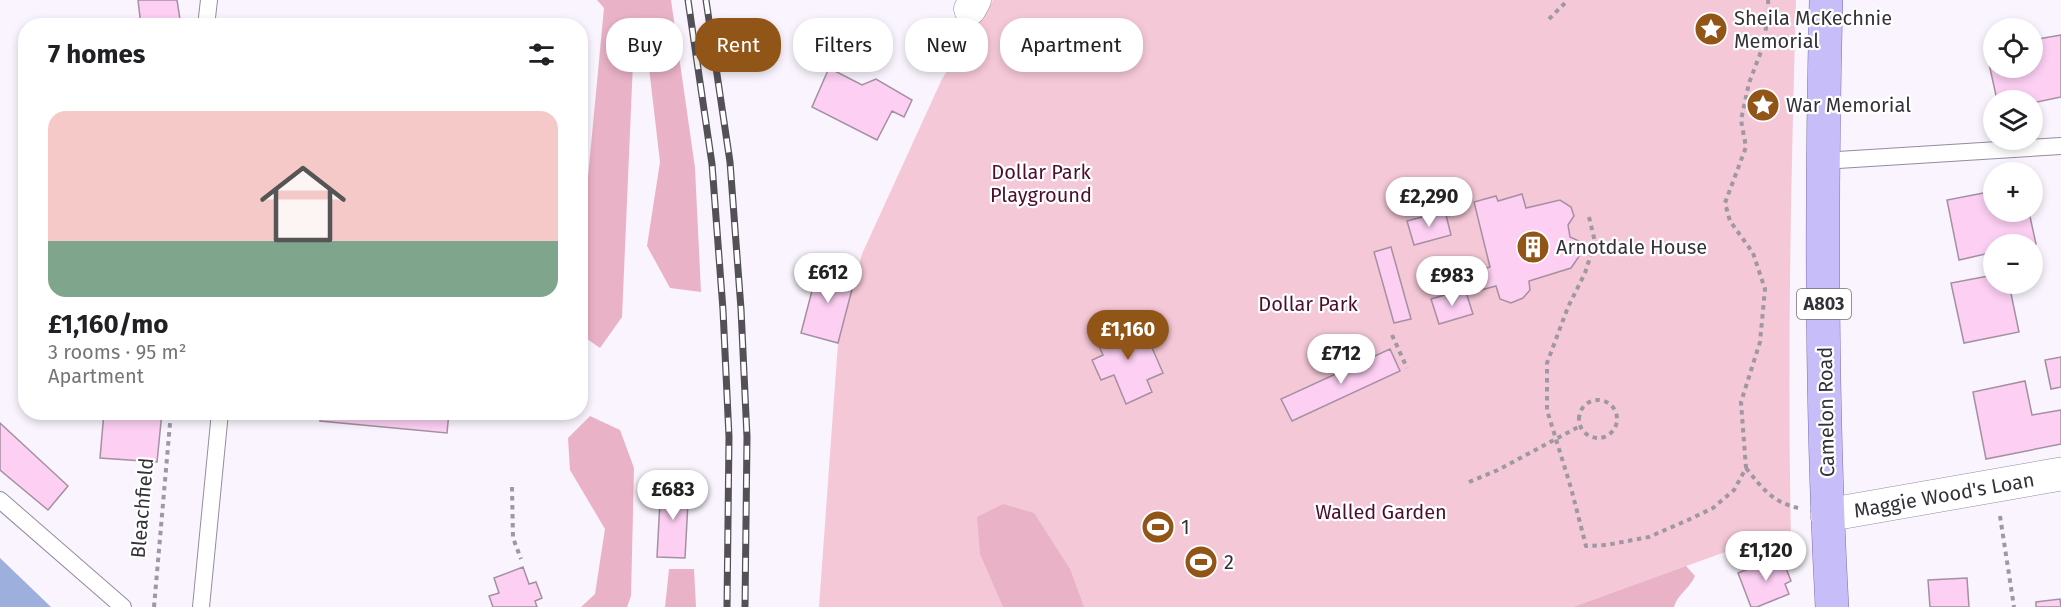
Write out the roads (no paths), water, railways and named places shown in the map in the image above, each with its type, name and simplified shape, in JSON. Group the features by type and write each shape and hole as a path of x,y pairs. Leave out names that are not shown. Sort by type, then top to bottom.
{"main road":[{"name":"Camelon Road","path":"1826,0 1822,161 1827,515 1832,607"}],"street":[{"name":"Maggie Wood's Loan","path":"1827,515 2061,474"}],"lane":[{"path":"207,18 209,0"},
{"path":"1822,161 2061,146"},
{"path":"201,607 219,420"},
{"path":"0,501 123,607"}],"water":[{"path":"0,558 51,607 0,607"}],"railway":[{"path":"688,0 712,164 723,310 729,437 727,607"},
{"path":"706,0 730,162 741,309 747,437 745,607"}],"place":[{"name":"Sheila McKechnie Memorial","path":"1711,29"},
{"name":"War Memorial","path":"1763,105"},
{"name":"Arnotdale House","path":"1533,247"},
{"name":"1","path":"1158,527"},
{"name":"2","path":"1201,562"}],"park label":[{"name":"Dollar Park Playground","path":"1041,184"},
{"name":"Dollar Park","path":"1308,304"},
{"name":"Walled Garden","path":"1381,512"}]}
